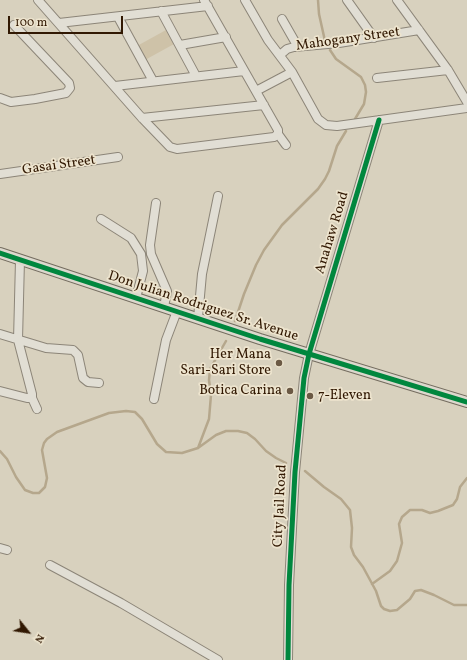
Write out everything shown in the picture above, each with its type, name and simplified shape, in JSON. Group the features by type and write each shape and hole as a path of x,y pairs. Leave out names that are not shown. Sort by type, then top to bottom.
{"main road":[{"name":"Don Julian Rodriguez Sr. Avenue","path":"0,253 309,354 467,402"}],"street":[{"path":"38,0 166,145 177,149 274,137 278,134"},
{"path":"245,0 268,40 292,72 318,119 326,125 337,126 467,108"},
{"path":"347,0 374,38"},
{"path":"397,0 448,70 467,102"},
{"path":"59,23 162,11 206,3 278,130 278,134 286,145"},
{"path":"162,11 196,76"},
{"path":"118,16 153,81"},
{"path":"282,19 298,47"},
{"path":"0,98 11,102 66,93 70,88 69,83 14,25"},
{"name":"Mahogany Street","path":"280,55 287,49 298,47 374,38 418,30"},
{"path":"180,45 226,37"},
{"path":"114,86 244,70"},
{"path":"377,78 448,70"},
{"path":"256,91 292,72"},
{"path":"142,118 264,105"},
{"name":"Anahaw Road","path":"309,354 380,120"},
{"name":"Gasai Street","path":"0,174 118,157"},
{"path":"198,318 202,274 218,196"},
{"path":"156,203 150,245 151,254 167,291 164,307"},
{"path":"101,219 131,238 141,254 143,271 136,298"},
{"path":"20,260 18,340 32,398 37,409"},
{"path":"154,399 166,340 177,311"},
{"path":"0,334 46,348 74,350 78,355 83,378 88,382 99,383"},
{"name":"City Jail Road","path":"288,660 288,585 295,472 304,378 309,354"},
{"path":"0,391 32,398"},
{"path":"50,565 121,603 218,660"}],"shaded area":[{"path":"166,30 174,44 145,60 137,46"}],"waterway":[{"path":"318,0 319,14 325,41"},
{"path":"330,50 336,59 361,77 365,85 366,92 364,104 355,119"},
{"path":"235,321 244,294 264,250 282,225 318,189 325,179 337,146 346,131"},
{"path":"198,448 209,419 211,395 209,380 210,369 226,341"},
{"path":"0,451 7,459 16,477 25,490 33,493 39,493 45,487 47,478 42,450 47,439 57,432 109,413 126,411 135,412 142,419 157,444 166,452 182,453 198,448 216,435 226,431 238,431 247,433 266,451 286,463"},
{"path":"305,471 341,499 350,510 352,528 351,547 354,555 363,567 376,591 381,606 384,609 390,611 397,610 410,599 415,591 421,590 454,605 467,605"},
{"path":"372,584 390,571 397,561 402,543 399,524 402,517 410,510 422,510 430,513 453,505 457,499 460,487 467,478"}],"cycle path":[{"path":"288,660 289,585 295,472 304,378 309,354 379,120"},
{"path":"0,253 260,339 467,402"}],"place":[{"name":"Her Mana Sari-Sari Store","path":"279,363"},
{"name":"Botica Carina","path":"290,391"},
{"name":"7-Eleven","path":"310,396"}]}
